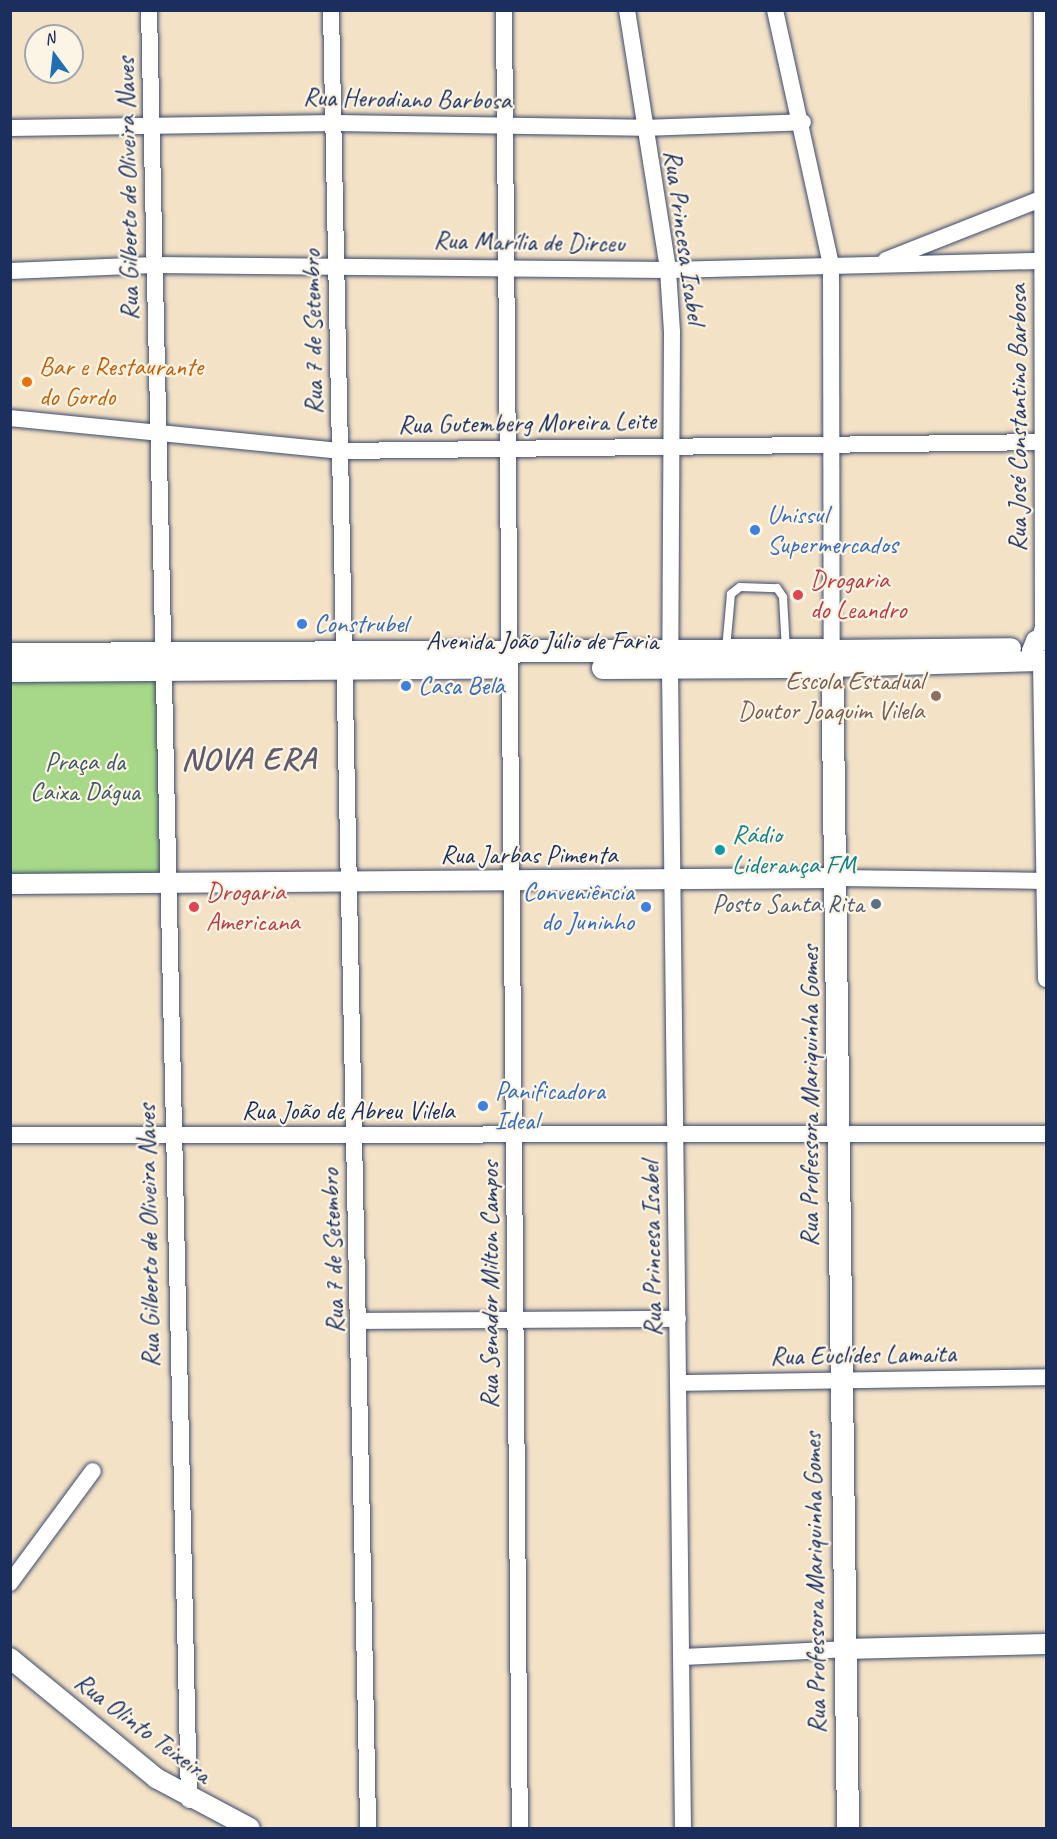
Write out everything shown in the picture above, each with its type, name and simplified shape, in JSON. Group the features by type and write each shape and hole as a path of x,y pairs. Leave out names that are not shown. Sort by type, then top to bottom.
{"main road":[{"name":"Avenida João Júlio de Faria","path":"670,660 726,650 786,651 832,659"},
{"name":"Avenida João Júlio de Faria","path":"10,654 163,663"},
{"name":"Avenida João Júlio de Faria","path":"10,671 163,663 832,659"},
{"name":"Rua Professora Mariquinha Gomes","path":"832,659 838,878 839,1381 848,1828"}],"street":[{"name":"Rua Gilberto de Oliveira Naves","path":"149,10 169,884 172,1137 189,1800"},
{"name":"Rua 7 de Setembro","path":"331,10 360,1321 368,1828"},
{"name":"Rua Senador Milton Campos","path":"504,10 508,266 508,661 514,884 520,1828"},
{"name":"Rua Princesa Isabel","path":"627,10 643,128 668,270 674,446 670,660 680,1383 683,1828"},
{"name":"Rua Professora Mariquinha Gomes","path":"775,10 803,122 831,265 832,659"},
{"name":"Rua José Constantino Barbosa","path":"1042,10 1046,198 1042,645 1047,979"},
{"name":"Rua Herodiano Barbosa","path":"10,128 335,123 643,128 803,122"},
{"path":"877,263 1046,198"},
{"name":"Rua Marília de Dirceu","path":"10,271 154,265 508,266 668,270 877,263 1046,261"},
{"name":"Rua Gutemberg Moreira Leite","path":"10,418 159,435 341,451 507,450 832,442 1045,441"},
{"name":"Avenida João Júlio de Faria","path":"832,659 1042,645"},
{"name":"Rua Jarbas Pimenta","path":"10,884 351,881 514,884 838,878 1046,881"},
{"name":"Rua João de Abreu Vilela","path":"10,1135 172,1137 1047,1134"},
{"path":"360,1321 678,1319"},
{"name":"Rua Euclídes Lamaita","path":"680,1383 1047,1377"},
{"path":"10,1583 93,1472"},
{"path":"683,1657 844,1649 1047,1644"},
{"name":"Rua Olinto Teixeira","path":"10,1658 189,1800 250,1828"}],"lane":[{"path":"726,650 731,594 740,587 777,588 783,597 786,651"}],"green space":[{"name":"Praça da Caixa Dágua","path":"11,674 159,676 160,881 11,878"}],"place":[{"name":"Bar e Restaurante do Gordo","path":"27,382"},
{"name":"Unissul Supermercados","path":"755,530"},
{"name":"Drogaria do Leandro","path":"798,595"},
{"name":"Construbel","path":"302,624"},
{"name":"Casa Bela","path":"406,686"},
{"name":"Escola Estadual Doutor Joaquim Vilela","path":"936,696"},
{"name":"Rádio Liderança FM","path":"720,850"},
{"name":"Posto Santa Rita","path":"876,904"},
{"name":"Drogaria Americana","path":"194,907"},
{"name":"Conveniência do Juninho","path":"646,907"},
{"name":"Panificadora Ideal","path":"483,1106"}],"district":[{"name":"NOVA ERA","path":"249,759"}]}
